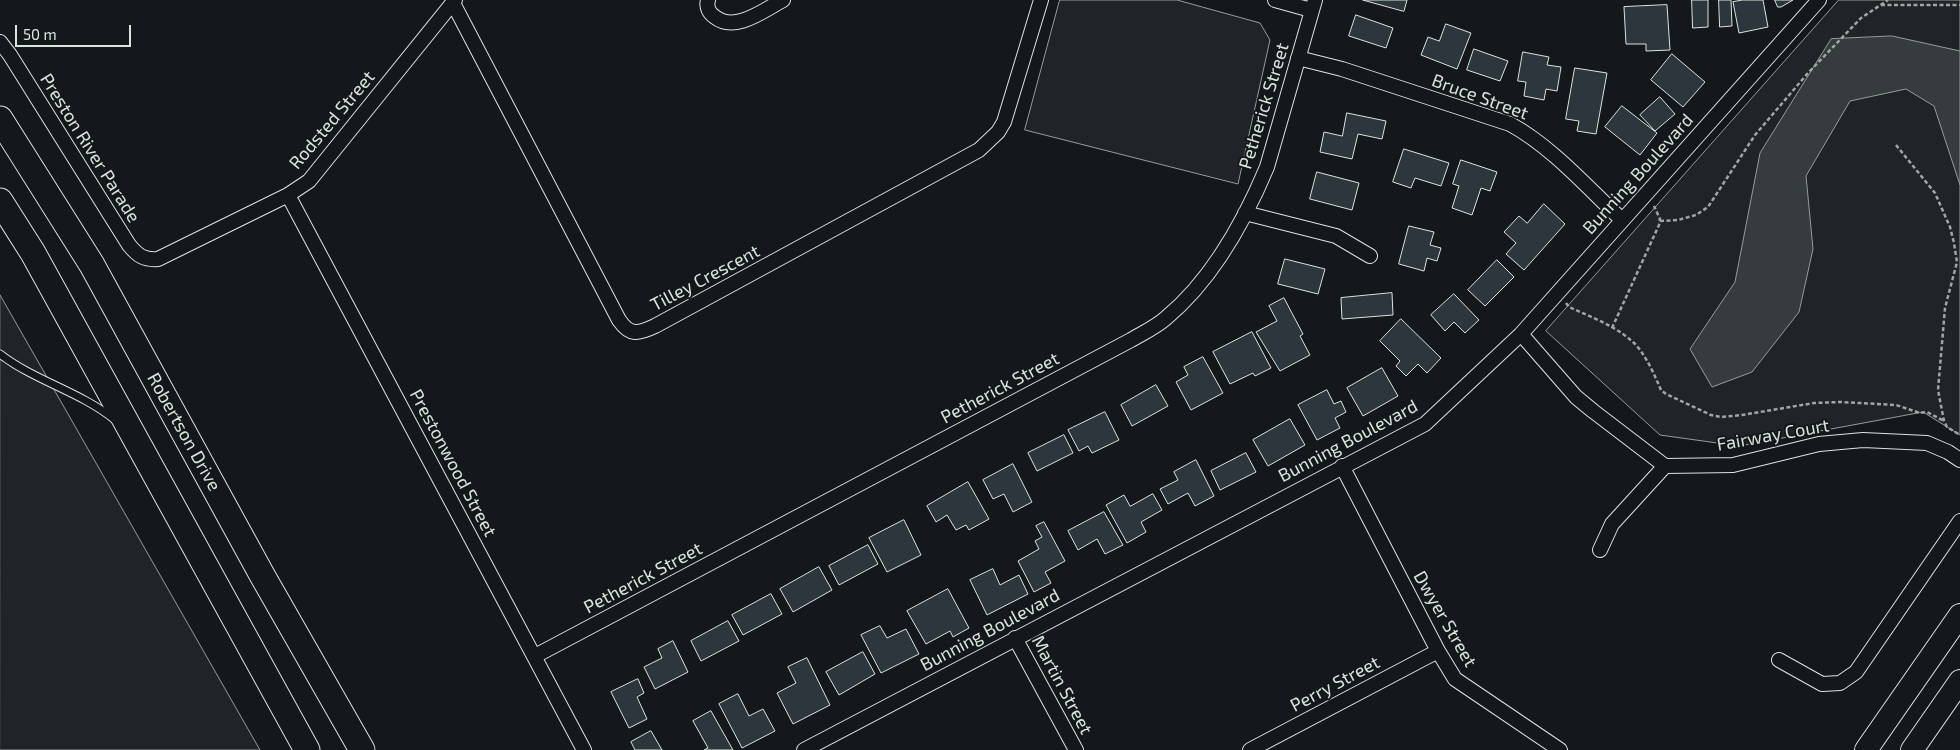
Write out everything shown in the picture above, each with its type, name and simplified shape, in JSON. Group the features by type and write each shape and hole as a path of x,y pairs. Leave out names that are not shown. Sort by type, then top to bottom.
{"highway":[{"name":"Robertson Drive","path":"0,119 92,266 262,575 362,750"},
{"path":"0,201 33,253 307,750"}],"main road":[{"path":"1867,750 1960,615"},
{"path":"1867,750 1893,731 1948,654 1960,645"},
{"path":"1912,750 1960,681"}],"street":[{"path":"708,0 709,11 714,16 721,21 731,23 740,22 783,0"},
{"name":"Tilley Crescent","path":"454,2 619,320 625,328 633,332 642,332 979,150 998,132 1004,122 1041,0"},
{"path":"1275,0 1313,5"},
{"name":"Bunning Boulevard","path":"804,750 822,746 1015,638 1425,424 1521,334 1819,0"},
{"name":"Rodsted Street","path":"158,260 288,195 309,181 454,2"},
{"name":"Petherick Street","path":"535,656 1153,327 1175,310 1200,284 1212,268 1246,213 1267,167 1313,5"},
{"name":"Preston River Parade","path":"0,42 129,245 139,257 147,260 158,260"},
{"name":"Bruce Street","path":"1298,58 1342,69 1510,124 1527,133 1544,147 1622,220"},
{"name":"Prestonwood Street","path":"288,195 584,750"},
{"path":"1246,213 1336,236 1370,256"},
{"path":"1521,334 1576,397 1665,466 1612,524 1600,550"},
{"name":"Fairway Court","path":"1665,466 1733,465 1819,444 1863,440 1927,443 1948,452 1960,460"},
{"name":"Dwyer Street","path":"1342,466 1438,651 1455,679 1560,750"},
{"path":"1779,660 1822,684 1840,683 1856,672 1960,521"},
{"name":"Martin Street","path":"1015,638 1076,750"},
{"name":"Perry Street","path":"1250,750 1438,651"}],"lane":[{"path":"0,354 50,384 99,408 134,436"}],"path":[{"path":"1660,222 1696,215 1708,207 1755,135 1780,104 1844,33 1861,18 1888,0"},
{"path":"1880,6 1960,5"},
{"path":"1896,145 1935,193 1950,227 1954,243 1957,262 1945,308 1938,390 1944,421"},
{"path":"1612,328 1660,222 1651,202"},
{"path":"1562,300 1570,307 1626,337 1641,351 1661,390 1666,394 1711,415 1721,417 1742,415 1814,402 1876,402 1896,405 1920,413 1927,412 1944,421 1960,435"}],"shaded area":[{"path":"1060,0 1177,0 1260,23 1270,40 1238,184 1025,130"},
{"path":"1839,0 1960,0 1960,435 1923,412 1739,446 1660,435 1546,331"},
{"path":"1892,36 1960,51 1960,185 1934,106 1906,89 1850,101 1806,176 1813,249 1799,312 1752,372 1712,387 1690,349 1735,282 1760,153 1831,39"},
{"path":"0,295 260,750 0,750"}],"building":[{"path":"1363,0 1407,0 1404,11"},
{"path":"1692,0 1708,0 1708,27 1693,28"},
{"path":"1719,0 1731,0 1732,26 1720,27"},
{"path":"1763,0 1768,27 1739,33 1733,2"},
{"path":"1775,0 1793,0 1778,7"},
{"path":"1667,5 1670,50 1646,51 1646,44 1626,44 1624,7"},
{"path":"1356,15 1393,28 1386,48 1349,36"},
{"path":"1446,24 1471,33 1457,69 1421,55 1428,37 1439,41"},
{"path":"1474,49 1508,61 1500,81 1467,70"},
{"path":"1523,52 1549,57 1547,65 1561,67 1557,91 1546,89 1544,100 1524,96 1526,82 1518,81"},
{"path":"1672,54 1705,82 1683,107 1651,80"},
{"path":"1575,68 1607,73 1596,134 1577,131 1579,121 1566,119"},
{"path":"1660,97 1675,114 1655,131 1640,115"},
{"path":"1622,106 1657,133 1640,155 1605,127"},
{"path":"1347,113 1386,121 1382,139 1358,134 1352,159 1320,152 1324,132 1342,136"},
{"path":"1404,149 1449,163 1441,186 1415,178 1411,188 1393,182"},
{"path":"1461,160 1497,172 1490,191 1481,188 1472,215 1452,208 1459,186 1453,184"},
{"path":"1317,172 1359,183 1352,210 1310,199"},
{"path":"1544,204 1565,224 1524,270 1506,254 1516,243 1504,232 1519,216 1527,223"},
{"path":"1409,226 1434,232 1430,245 1441,248 1437,261 1427,258 1424,271 1399,264"},
{"path":"1285,259 1325,269 1318,294 1278,284"},
{"path":"1497,260 1514,277 1485,306 1468,290"},
{"path":"1392,293 1393,315 1342,319 1341,298"},
{"path":"1454,294 1479,320 1465,333 1454,322 1445,331 1431,315"},
{"path":"1284,298 1303,334 1300,336 1310,355 1280,371 1256,332 1277,321 1269,306"},
{"path":"1401,319 1441,358 1427,373 1418,364 1406,376 1396,366 1400,361 1380,341"},
{"path":"1252,332 1271,368 1255,376 1253,373 1230,384 1213,352"},
{"path":"1203,357 1223,393 1191,410 1176,382 1188,375 1184,367"},
{"path":"1382,368 1398,396 1363,416 1347,388"},
{"path":"1156,385 1168,406 1132,426 1121,405"},
{"path":"1327,390 1334,404 1341,401 1346,412 1335,418 1340,428 1317,440 1298,405"},
{"path":"1105,412 1119,440 1092,453 1088,446 1079,451 1068,430"},
{"path":"1290,419 1305,445 1268,466 1253,440"},
{"path":"1064,435 1073,453 1037,471 1028,453"},
{"path":"1246,453 1256,472 1220,490 1211,471"},
{"path":"1196,460 1214,496 1195,506 1188,493 1168,504 1160,489 1178,480 1174,472"},
{"path":"1013,464 1032,502 1013,512 1004,494 993,499 983,480"},
{"path":"968,482 989,519 969,530 966,525 956,530 947,515 936,522 927,506"},
{"path":"1153,494 1162,510 1141,522 1146,532 1127,543 1106,505 1124,495 1130,506"},
{"path":"1104,512 1123,545 1105,554 1097,539 1078,550 1068,531"},
{"path":"904,520 921,555 887,572 869,538"},
{"path":"1044,522 1065,561 1045,572 1051,583 1034,592 1018,561 1039,549 1035,541 1042,537 1036,526"},
{"path":"868,545 878,564 839,585 829,566"},
{"path":"819,567 832,590 793,612 780,589"},
{"path":"993,569 1000,585 1019,575 1028,594 987,615 970,580"},
{"path":"948,589 969,628 953,637 950,631 926,644 907,611"},
{"path":"771,594 782,614 743,635 732,615"},
{"path":"728,621 739,641 701,661 691,641"},
{"path":"880,626 887,638 906,629 919,654 881,673 861,635"},
{"path":"673,641 688,672 655,689 644,667 662,658 658,649"},
{"path":"863,652 875,674 839,695 826,672"},
{"path":"807,658 830,705 793,724 777,693 796,683 788,667"},
{"path":"638,679 644,693 637,697 647,719 629,728 611,692"},
{"path":"738,694 749,716 763,709 775,731 742,748 719,704"},
{"path":"711,711 733,750 704,750 708,748 693,721"},
{"path":"651,731 662,750 635,750 631,742"}]}
